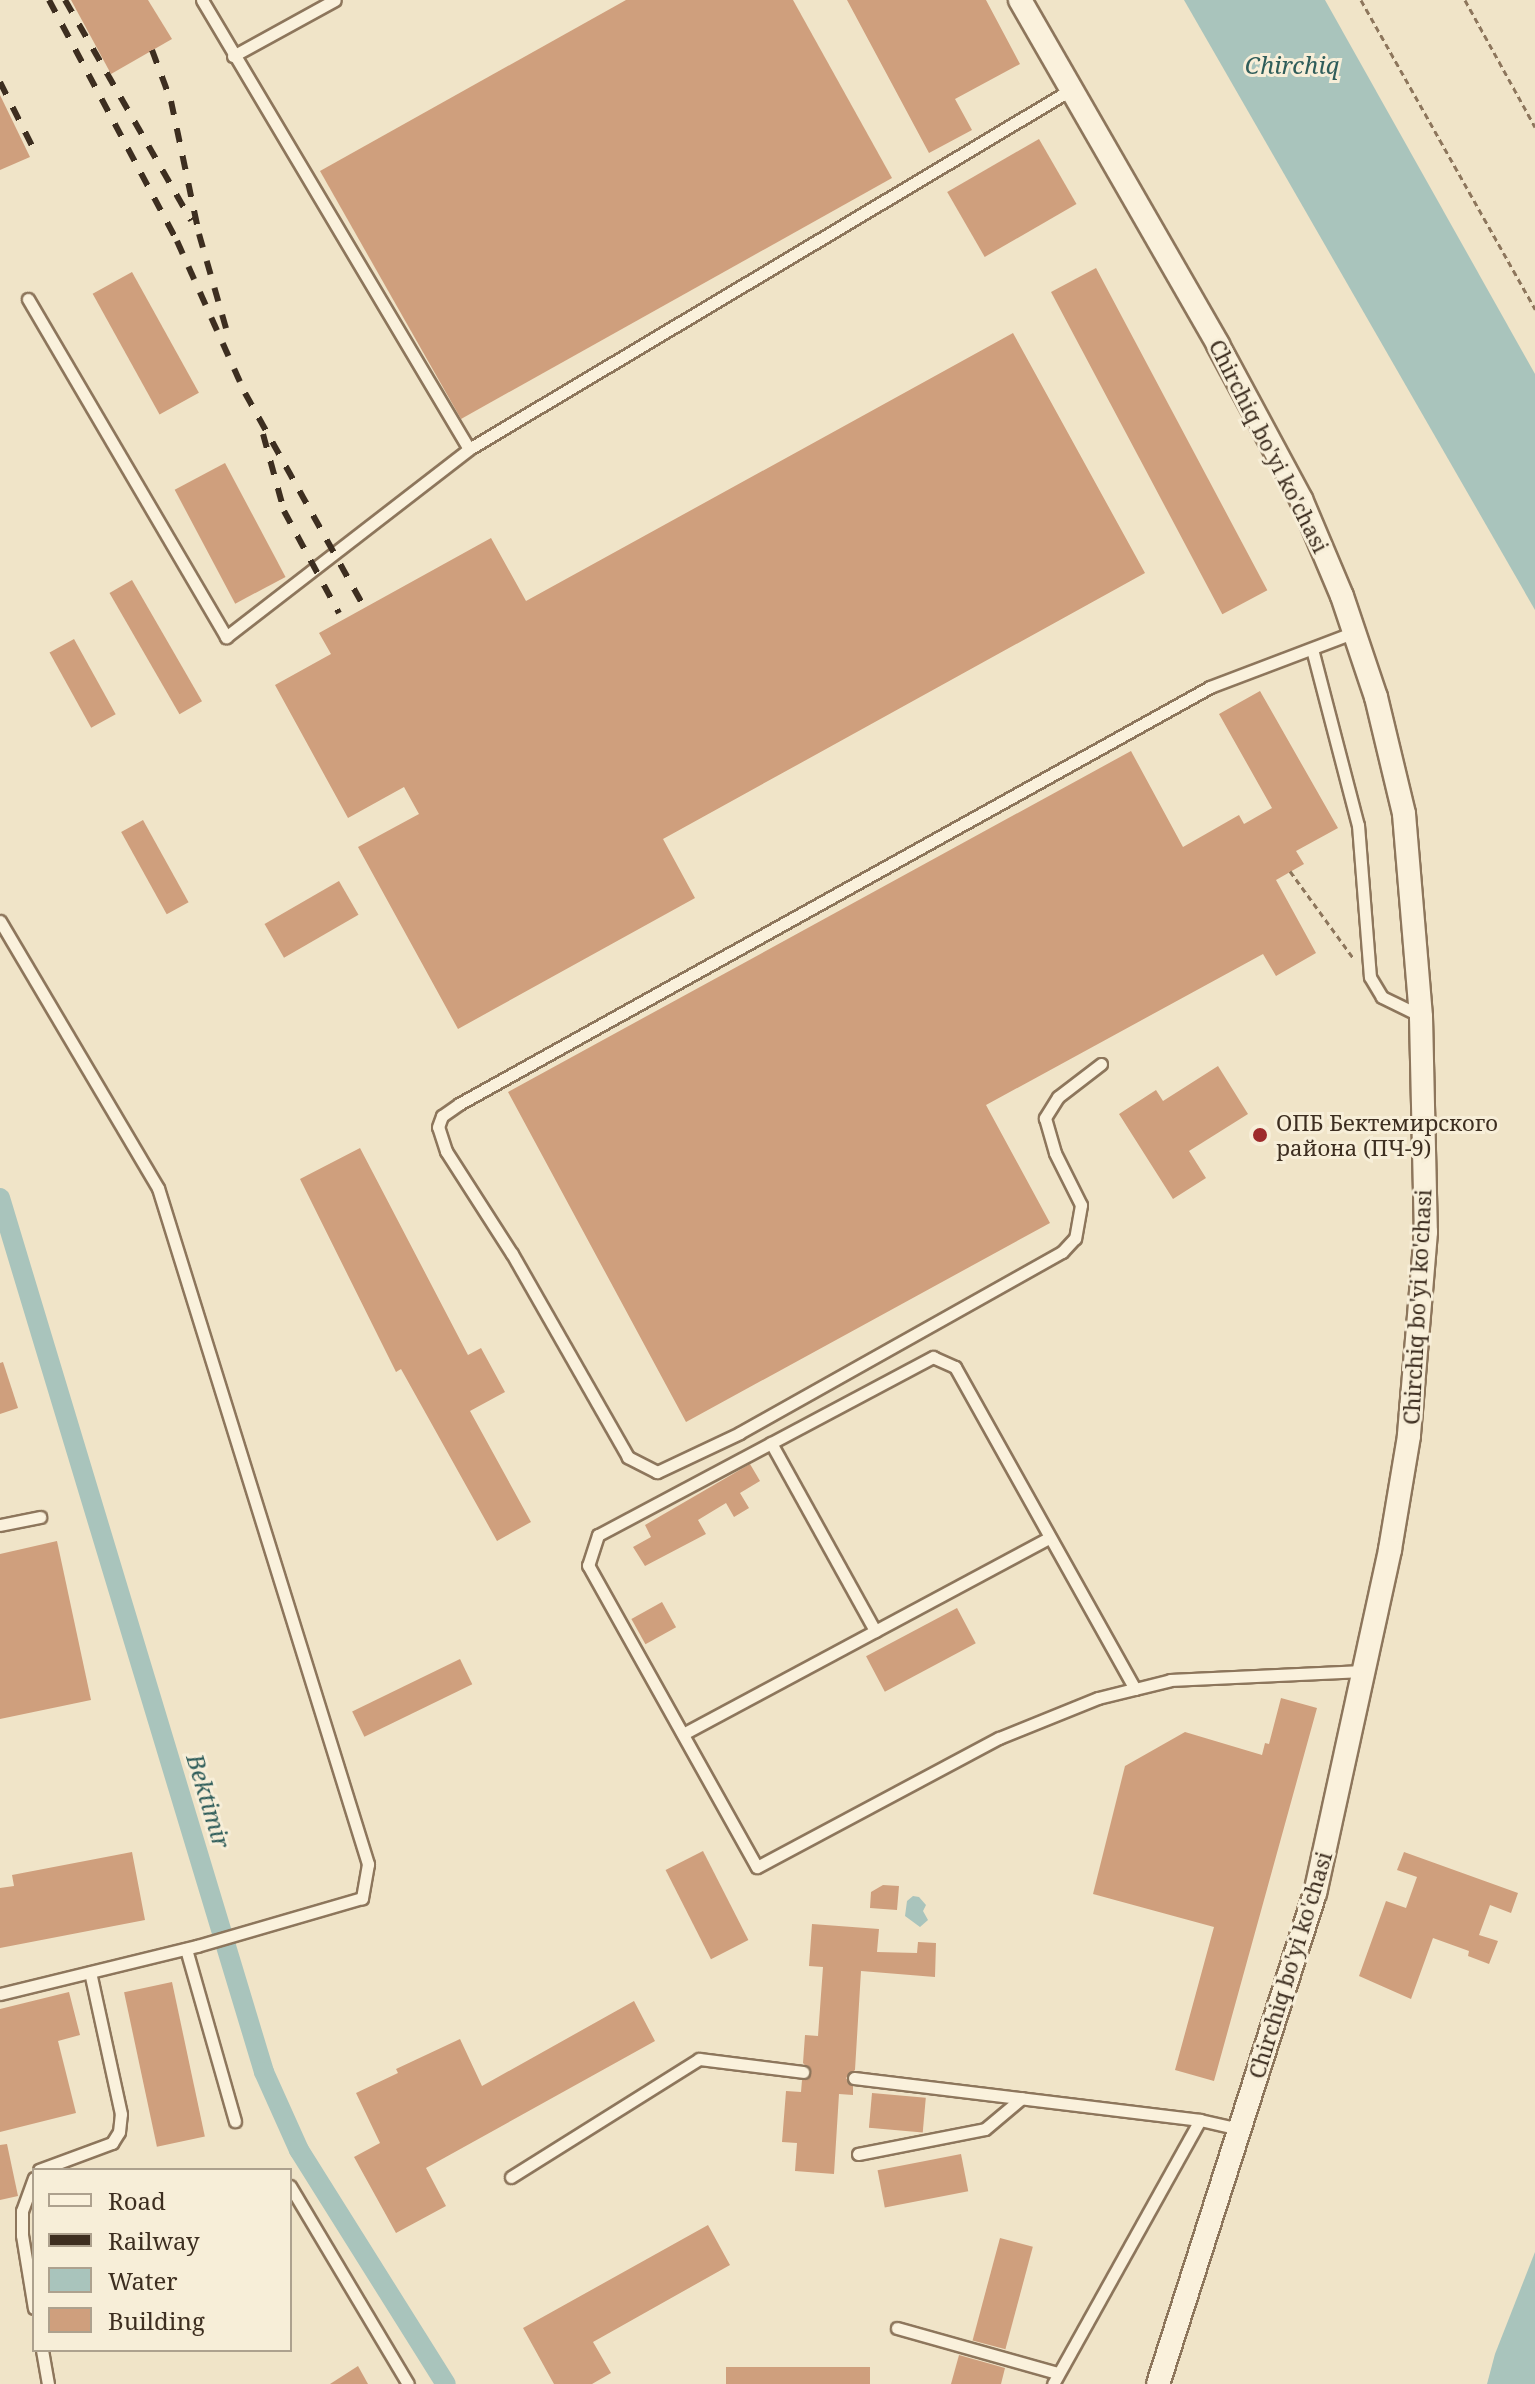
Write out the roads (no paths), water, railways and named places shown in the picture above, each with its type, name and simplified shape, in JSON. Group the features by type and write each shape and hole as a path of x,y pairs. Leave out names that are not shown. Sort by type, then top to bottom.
{"street":[{"name":"Chirchiq bo'yi ko'chasi","path":"1020,0 1218,345 1301,499 1355,632 1404,814 1421,1017 1426,1232 1420,1335 1400,1493 1315,1893 1158,2384"}],"lane":[{"path":"202,0 469,449"},
{"path":"233,56 335,0"},
{"path":"28,299 226,637 469,449 1072,89"},
{"path":"1101,1064 1058,1097 1045,1118 1055,1153 1081,1205 1075,1238 1062,1252 740,1433 657,1472 628,1457 512,1254 446,1151 438,1127 442,1116 459,1104 1210,687 1355,632"},
{"path":"1312,649 1358,825 1370,977 1382,997 1421,1017"},
{"path":"0,921 158,1188 368,1864 362,1898 192,1948 0,1994"},
{"path":"1135,1689 955,1367 933,1357 598,1535 588,1565 757,1867 999,1738 1098,1698 1135,1689 1170,1680 1363,1671"},
{"path":"771,1443 875,1631"},
{"path":"0,1525 40,1517"},
{"path":"683,1734 1049,1538"},
{"path":"192,1948 235,2121"},
{"path":"44,2168 112,2143 119,2132 121,2114 90,1972"},
{"path":"511,2177 699,2059 803,2072"},
{"path":"854,2078 1200,2120 1240,2129"},
{"path":"858,2154 985,2129 1022,2098"},
{"path":"897,2328 1055,2379 1200,2120"},
{"path":"32,2184 22,2211 22,2235 32,2296"},
{"path":"292,2189 408,2384"},
{"path":"42,2352 48,2384"}],"water":[{"name":"Chirchiq","path":"1184,0 1325,0 1535,374 1535,610"},
{"path":"913,1896 919,1897 926,1905 923,1911 928,1920 920,1927 905,1916 907,1901"},
{"path":"1535,2252 1535,2384 1487,2384 1495,2354"}],"waterway":[{"name":"Bektimir","path":"0,1198 264,2072 299,2150 446,2384"}],"railway":[{"path":"49,0 177,241 245,393 362,603"},
{"path":"65,0 191,220"},
{"path":"152,50 171,101 199,234 226,328"},
{"path":"0,82 34,150"},
{"path":"263,434 284,511 339,613"}],"place":[{"name":"ОПБ Бектемирского района (ПЧ-9)","path":"1260,1135"}]}
